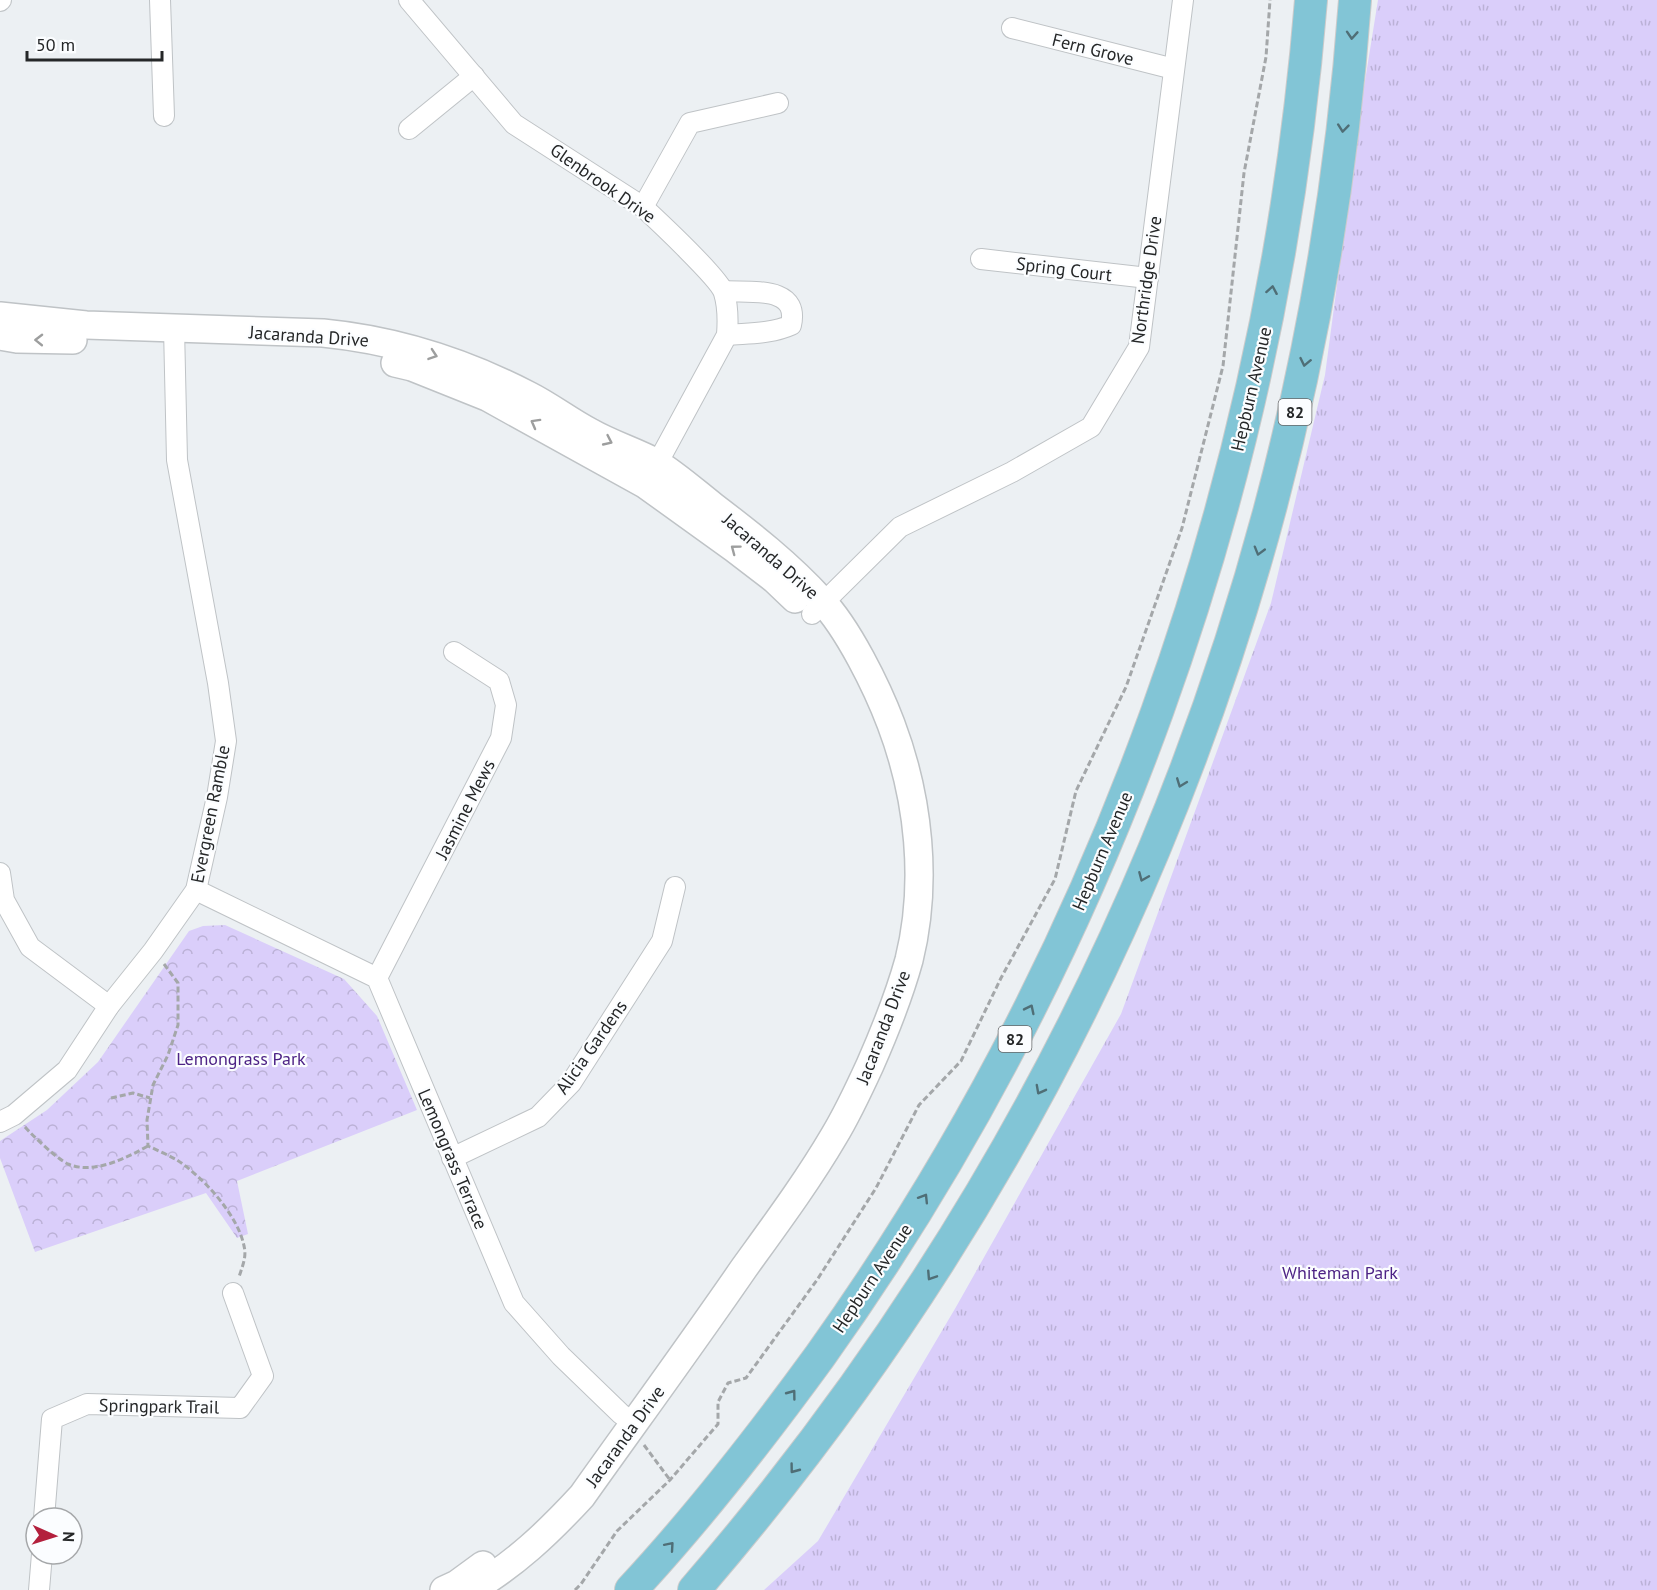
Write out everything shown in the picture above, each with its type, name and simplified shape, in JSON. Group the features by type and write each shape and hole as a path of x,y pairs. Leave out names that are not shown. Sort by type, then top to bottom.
{"main road":[{"name":"Hepburn Avenue","path":"631,1590 697,1515 756,1441 848,1317 894,1247 967,1125 1018,1032 1090,882 1123,805 1172,671 1205,570 1227,489 1266,323 1296,154 1311,0"},
{"name":"82","path":"694,1590 779,1488 837,1412 898,1326 978,1201 1020,1128 1093,987 1166,823 1197,744 1237,623 1273,502 1293,420 1327,245 1346,103 1355,0"}],"street":[{"path":"160,0 164,116"},
{"name":"Glenbrook Drive","path":"409,0 514,124 643,207 724,291"},
{"name":"Northridge Drive","path":"818,608 900,527 1012,472 1091,428 1138,347 1183,0"},
{"name":"Fern Grove","path":"1012,28 1174,69"},
{"path":"409,129 474,76"},
{"path":"643,207 690,123 778,103"},
{"name":"Spring Court","path":"981,259 1148,278"},
{"path":"651,474 727,335 728,322 724,291 777,294 787,300 794,313 791,325 783,328 770,332 727,335"},
{"name":"Jacaranda Drive","path":"0,316 347,352 412,367 486,397 651,474 735,549 774,579 818,608 865,696 887,749 901,807 905,851 902,910 887,985 839,1099 790,1180 628,1419 582,1496 548,1533 498,1574 471,1590"},
{"name":"Jacaranda Drive","path":"0,336 17,339 174,335"},
{"name":"Evergreen Ramble","path":"7,1118 67,1070 109,1006 153,951 196,890 217,797 226,741 218,683 177,460 174,335"},
{"name":"Jasmine Mews","path":"376,978 501,738 506,705 499,681 454,652"},
{"path":"0,873 4,900 30,947 109,1006"},
{"name":"Alicia Gardens","path":"452,1158 538,1117 571,1083 662,941 675,887"},
{"path":"196,890 376,978"},
{"name":"Lemongrass Terrace","path":"376,978 514,1303 561,1356 628,1419"},
{"name":"Springpark Trail","path":"45,1506 52,1419 87,1404 240,1407 263,1376 233,1293"},
{"name":"Jacaranda Drive","path":"444,1590 458,1584 522,1538 628,1419"},
{"path":"39,1590 41,1566"}],"path":[{"path":"575,1590 617,1531 670,1480 718,1424 718,1402 728,1383 746,1378 817,1280 876,1188 919,1105 961,1061 1001,978 1055,879 1076,791 1126,687 1182,528 1223,366 1245,173 1266,57 1270,0"},
{"path":"148,1146 147,1120 150,1098 153,1085 168,1055 178,1025 179,1003 178,983 153,951"},
{"path":"111,1098 133,1093 150,1098"},
{"path":"7,1118 68,1164 84,1167 101,1165 123,1160 148,1146"},
{"path":"148,1146 177,1161 195,1176 235,1221 245,1247 244,1263 233,1293"},
{"path":"628,1419 634,1434 670,1480"}],"green space":[{"name":"Whiteman Park","path":"1378,0 1657,0 1657,1590 764,1590 818,1541 956,1307 1121,1014 1271,603 1325,375 1360,112"},
{"name":"Lemongrass Park","path":"225,925 344,979 377,1016 417,1110 237,1181 248,1234 237,1238 206,1193 35,1252 0,1158 0,1141 47,1110 98,1062 189,931 203,926"}]}
